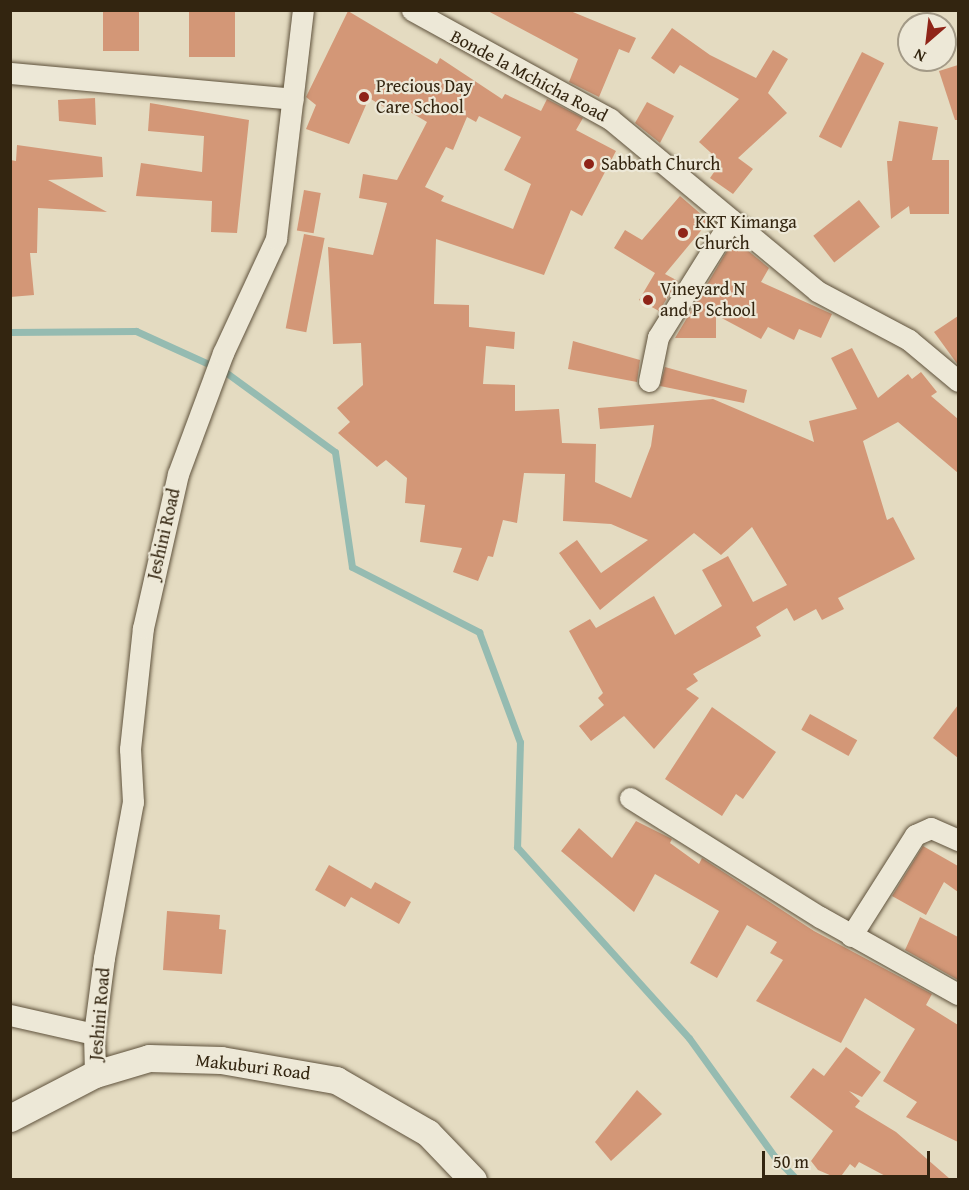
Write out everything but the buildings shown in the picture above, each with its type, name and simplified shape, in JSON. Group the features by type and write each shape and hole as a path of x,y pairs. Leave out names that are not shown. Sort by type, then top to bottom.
{"street":[{"name":"Jeshini Road","path":"95,1074 94,1034 133,802 130,749 143,628 178,474 223,353 276,239 303,10"},
{"name":"Bonde la Mchicha Road","path":"412,10 610,119 817,291 909,340 958,381"},
{"path":"10,73 293,99"},
{"path":"649,381 658,337 731,219"},
{"path":"630,798 851,936 958,994"},
{"path":"851,936 915,835 931,828 958,840"},
{"path":"10,1015 94,1034"},
{"name":"Makuburi Road","path":"10,1118 95,1074 149,1058 221,1060 336,1080 428,1132 473,1179"}],"waterway":[{"path":"10,332 136,331 224,371 335,452 352,567 479,632 520,742 517,847 689,1038 774,1156 797,1180"}],"place":[{"name":"Precious Day Care School","path":"364,97"},
{"name":"Sabbath Church","path":"589,164"},
{"name":"KKT Kimanga Church","path":"683,233"},
{"name":"Vineyard N and P School","path":"648,300"}]}
